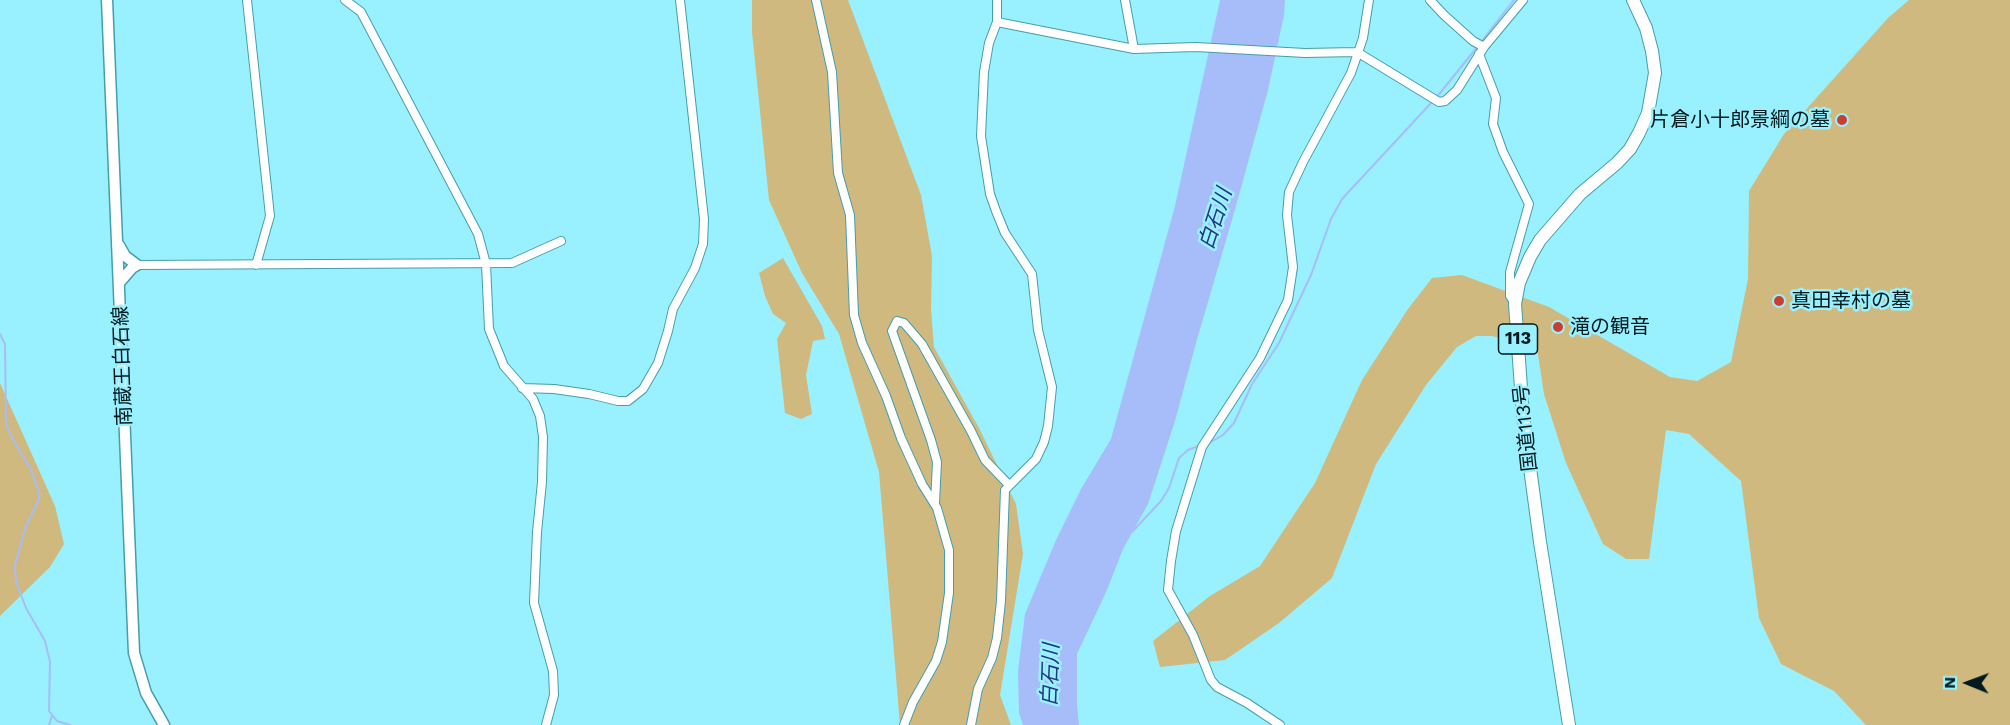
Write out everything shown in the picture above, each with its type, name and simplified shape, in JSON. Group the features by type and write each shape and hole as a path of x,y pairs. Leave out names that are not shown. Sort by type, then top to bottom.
{"highway":[{"name":"国道113号","path":"1569,725 1523,416 1515,304 1519,283 1540,240 1580,194 1617,163 1640,133 1648,113 1655,73 1653,51 1646,28 1633,0"}],"main road":[{"name":"南蔵王白石線","path":"107,0 134,653 146,693 164,725"},
{"path":"117,241 125,255 137,265 119,283"}],"street":[{"path":"247,0 270,216 256,265"},
{"path":"345,0 361,12 478,234 486,264 489,329 504,366 533,399 538,410 543,437 534,603 553,671 554,695 546,725"},
{"path":"522,388 554,389 628,401 643,389 658,363 673,309 695,268 703,244 704,219 680,0"},
{"path":"816,0 832,72 837,173 850,215 851,291 854,315 862,343 886,396 901,438 922,484 935,503 947,537 950,593 939,652 913,702 904,725"},
{"path":"970,725 978,689 992,658 997,638 1001,600 1004,497 1009,485 1036,459 1044,442 1052,387 1038,330 1032,274 1005,234 990,194 981,136 984,72 988,43 997,22 998,0"},
{"path":"1125,0 1134,49"},
{"path":"1280,725 1247,702 1217,687 1211,680 1193,635 1168,590 1176,531 1204,443 1260,358 1288,300 1293,267 1287,215 1289,192 1351,73 1363,38 1369,0"},
{"path":"1430,0 1479,47 1496,98 1493,124 1503,152 1529,204 1510,272 1510,296 1515,304"},
{"path":"997,22 1134,49 1196,47 1297,52 1357,52 1439,102 1445,101 1457,90 1479,47 1523,0"},
{"path":"137,265 512,263 561,241"},
{"path":"935,503 937,462 892,331 897,321 904,323 922,344 985,460 1009,485"}],"shaded area":[{"path":"752,0 848,0 921,195 932,256 931,309 934,347 979,428 1016,504 1023,554 1000,695 1011,725 900,725 879,472 839,334 802,273 769,200 752,32"},
{"path":"1909,0 2010,0 2010,725 1866,725 1834,691 1781,664 1759,618 1741,481 1689,434 1666,430 1649,559 1626,559 1603,544 1566,463 1544,394 1537,348 1492,336 1476,336 1457,347 1426,385 1376,464 1332,578 1279,623 1225,660 1160,667 1153,641 1210,596 1260,566 1315,483 1362,380 1408,309 1432,278 1462,275 1549,307 1670,377 1697,381 1731,362 1748,279 1749,191 1784,134 1888,18"},
{"path":"783,258 822,326 825,339 813,341 806,375 812,414 801,419 785,413 777,339 786,323 773,314 759,273"},
{"path":"0,383 55,506 64,544 50,567 0,616"}],"water":[{"name":"白石川","path":"1220,0 1285,0 1284,15 1268,90 1175,421 1148,504 1123,549 1077,654 1079,725 1023,725 1019,713 1018,671 1025,614 1056,540 1081,489 1111,439 1175,206"}],"waterway":[{"path":"1481,42 1514,0"},
{"path":"1436,98 1478,46"},
{"path":"1209,443 1223,435 1234,423 1252,384 1279,343 1311,275 1331,219 1342,199 1432,102"},
{"path":"0,334 5,344 6,423 30,468 39,491 39,499 26,526 15,565 16,582 26,608 45,641 50,662 49,711 57,721 70,725"},
{"path":"1132,532 1161,501 1169,488 1179,458 1188,450 1201,445"},
{"path":"49,725 52,716"}],"place":[{"name":"片倉小十郎景綱の墓","path":"1842,120"},
{"name":"真田幸村の墓","path":"1779,301"},
{"name":"滝の観音","path":"1558,327"}]}
